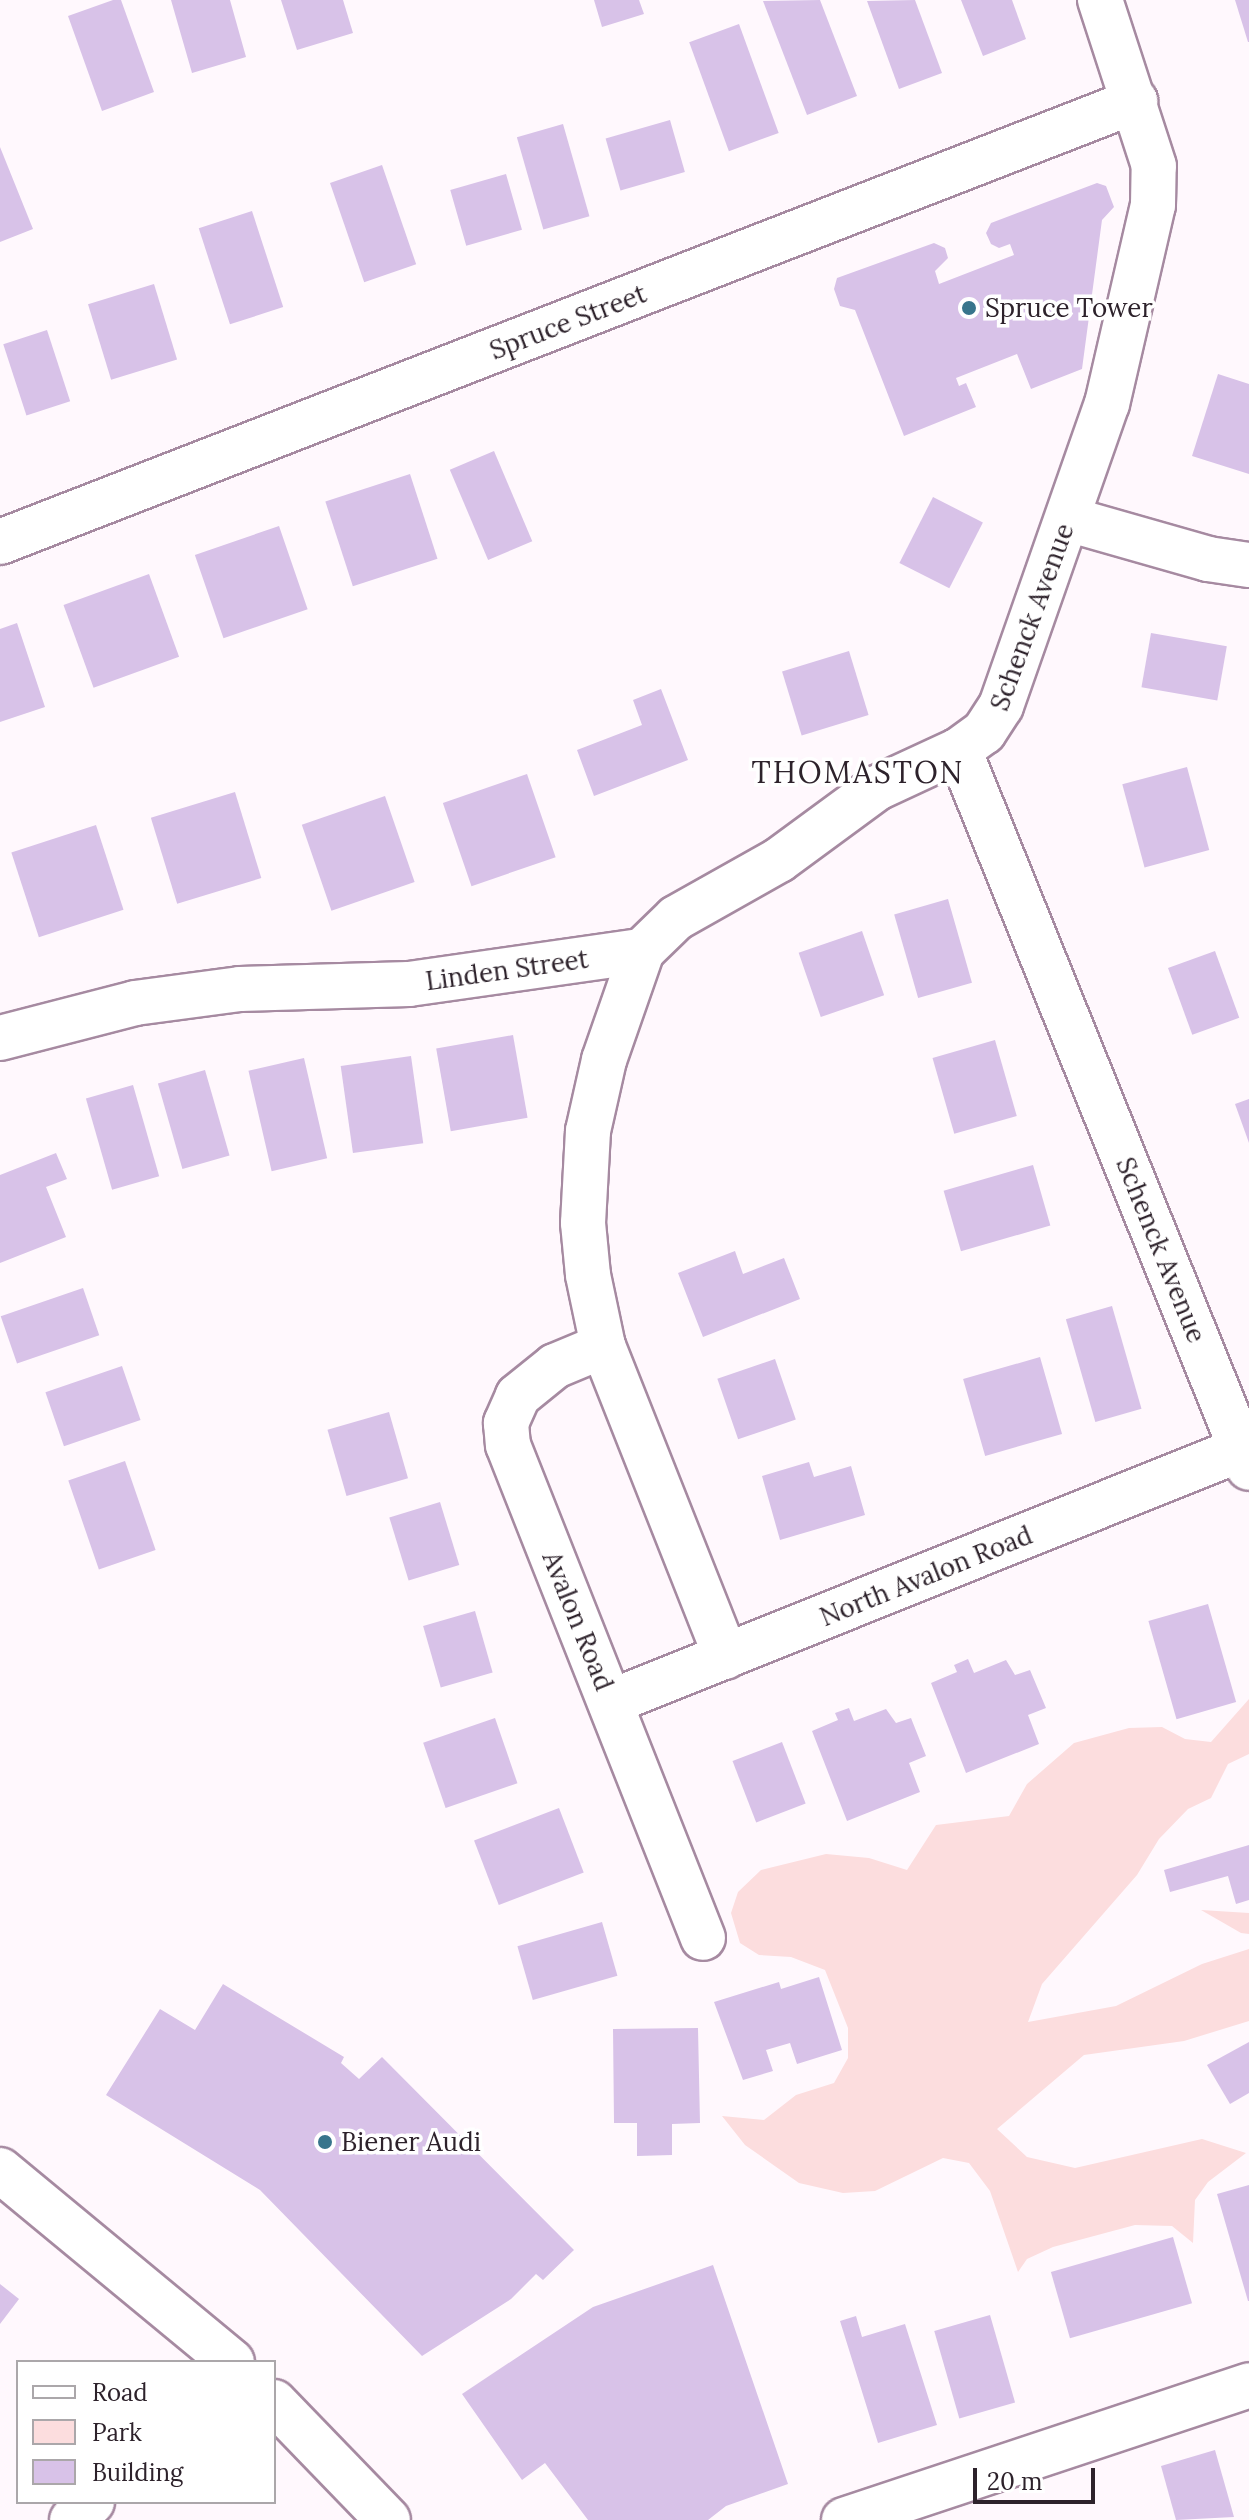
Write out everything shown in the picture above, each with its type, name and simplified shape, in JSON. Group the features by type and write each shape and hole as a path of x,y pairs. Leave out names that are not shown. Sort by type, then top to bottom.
{"street":[{"name":"Schenck Avenue","path":"1100,0 1154,166 1153,205 1107,404 1068,519 1001,706 984,732 959,750 1245,1459"},
{"name":"Spruce Street","path":"0,542 1135,101"},
{"path":"1068,519 1208,559 1249,565"},
{"path":"726,1657 603,1346 588,1275 583,1171 604,1060 642,951 676,918 779,860 877,788 959,750"},
{"name":"Linden Street","path":"0,1038 135,1003 240,989 409,984 642,951"},
{"name":"Avalon Road","path":"603,1346 538,1378 518,1396 506,1423 508,1445 703,1938"},
{"name":"North Avalon Road","path":"611,1702 1245,1459"},
{"path":"0,2170 230,2360"},
{"path":"844,2520 1249,2385"},
{"path":"276,2404 388,2520"},
{"path":"72,2520 90,2504"}],"green space":[{"path":"1249,1699 1249,1754 1228,1764 1211,1798 1188,1809 1159,1839 1137,1875 1042,1984 1028,2022 1116,2006 1202,1964 1249,1949 1249,2021 1184,2041 1084,2055 997,2129 1027,2157 1075,2168 1202,2139 1246,2153 1208,2182 1195,2200 1193,2243 1172,2226 1135,2225 1053,2247 1027,2259 1018,2272 990,2191 969,2163 943,2158 875,2191 843,2193 799,2183 745,2145 722,2116 764,2120 796,2095 834,2083 848,2058 848,2028 825,1970 791,1957 759,1955 740,1943 731,1913 738,1892 761,1870 826,1854 869,1858 907,1870 936,1825 1009,1816 1027,1784 1074,1743 1129,1728 1162,1727 1185,1739 1211,1742"},
{"path":"1201,1910 1249,1913 1249,1934 1241,1933"}],"building":[{"path":"121,0 154,92 102,111 68,16"},
{"path":"171,0 230,0 246,57 192,73"},
{"path":"281,0 343,0 353,33 297,50"},
{"path":"594,0 639,0 644,14 602,27"},
{"path":"820,0 857,96 807,115 763,1"},
{"path":"915,0 942,73 899,89 867,1"},
{"path":"961,0 1012,0 1026,39 983,56"},
{"path":"1235,0 1249,0 1249,42 1248,42"},
{"path":"739,24 779,133 729,151 689,42"},
{"path":"670,120 685,172 620,190 606,138"},
{"path":"563,124 589,216 543,230 517,137"},
{"path":"0,147 33,229 0,242"},
{"path":"382,165 416,264 364,282 330,183"},
{"path":"506,174 522,230 466,246 450,190"},
{"name":"Spruce Tower","path":"1097,183 1106,186 1114,207 1102,220 1082,369 1031,389 1017,354 956,378 959,386 966,383 976,407 904,436 855,310 840,306 834,289 837,278 934,243 945,248 948,258 935,271 939,284 1014,255 1010,244 999,248 991,244 986,233 991,223"},
{"path":"252,211 283,307 230,324 199,228"},
{"path":"154,284 177,360 111,380 88,304"},
{"path":"47,330 70,401 26,416 3,344"},
{"path":"1218,374 1249,384 1249,474 1192,456"},
{"path":"494,451 532,541 488,560 450,470"},
{"path":"410,474 438,559 353,586 325,502"},
{"path":"933,497 983,522 949,588 899,563"},
{"path":"279,526 308,609 223,638 195,555"},
{"path":"149,574 179,657 94,688 63,605"},
{"path":"17,623 45,707 0,722 0,629"},
{"path":"1151,633 1227,646 1217,701 1141,687"},
{"path":"849,651 869,715 802,736 782,671"},
{"path":"661,689 688,760 594,796 577,750 642,725 633,700"},
{"path":"1187,767 1209,850 1145,867 1122,784"},
{"path":"527,774 556,857 471,886 443,803"},
{"path":"235,792 261,878 177,904 151,818"},
{"path":"385,796 415,882 331,911 302,825"},
{"path":"96,825 124,910 39,937 11,853"},
{"path":"948,899 972,983 918,998 894,914"},
{"path":"862,931 884,995 821,1017 799,953"},
{"path":"1215,951 1239,1018 1192,1035 1168,968"},
{"path":"513,1035 528,1118 451,1131 436,1049"},
{"path":"995,1040 1017,1116 954,1134 933,1058"},
{"path":"411,1056 423,1143 353,1153 341,1066"},
{"path":"304,1058 327,1158 272,1171 248,1071"},
{"path":"205,1070 230,1156 182,1169 158,1084"},
{"path":"133,1085 159,1176 112,1190 86,1099"},
{"path":"1249,1099 1249,1143 1235,1104"},
{"path":"56,1153 67,1179 46,1187 66,1237 0,1263 0,1175"},
{"path":"1033,1165 1050,1226 961,1251 944,1191"},
{"path":"735,1251 743,1274 784,1258 800,1299 703,1337 678,1273"},
{"path":"83,1288 99,1335 17,1364 1,1316"},
{"path":"1112,1306 1141,1409 1095,1422 1066,1319"},
{"path":"1040,1357 1062,1434 985,1456 963,1379"},
{"path":"775,1359 796,1420 738,1439 717,1379"},
{"path":"122,1366 141,1420 64,1446 45,1392"},
{"path":"389,1412 408,1478 346,1496 327,1430"},
{"path":"125,1461 156,1550 99,1569 68,1481"},
{"path":"809,1462 814,1477 851,1466 865,1515 780,1540 762,1476"},
{"path":"440,1502 459,1565 409,1581 389,1517"},
{"path":"1208,1604 1236,1702 1177,1719 1148,1621"},
{"path":"475,1611 493,1673 441,1687 423,1626"},
{"path":"968,1659 974,1673 1006,1660 1015,1675 1030,1670 1046,1708 1028,1715 1039,1744 966,1773 931,1683 957,1672 954,1665"},
{"path":"849,1708 854,1721 886,1709 896,1723 911,1718 926,1756 909,1763 920,1792 847,1821 812,1731 838,1720 835,1713"},
{"path":"495,1718 517,1783 446,1808 423,1743"},
{"path":"782,1742 806,1804 756,1823 733,1761"},
{"path":"559,1808 584,1872 499,1905 474,1841"},
{"path":"1249,1845 1249,1900 1236,1904 1228,1876 1170,1892 1164,1870"},
{"path":"602,1922 617,1976 533,2000 517,1946"},
{"path":"819,1977 842,2050 797,2064 790,2043 766,2050 773,2071 743,2080 714,2002 779,1982 781,1989"},
{"name":"Biener Audi","path":"223,1984 344,2057 341,2063 359,2079 382,2057 574,2250 543,2280 536,2274 511,2299 422,2356 260,2190 106,2095 160,2009 195,2030"},
{"path":"698,2028 700,2123 672,2124 672,2155 637,2156 637,2123 614,2123 613,2029"},
{"path":"1249,2042 1249,2093 1230,2104 1207,2065"},
{"path":"1249,2185 1249,2301 1248,2301 1217,2194"},
{"path":"1173,2237 1192,2303 1070,2338 1051,2272"},
{"path":"713,2265 788,2484 726,2506 708,2520 588,2520 545,2463 522,2480 462,2394 593,2307"},
{"path":"0,2284 19,2299 0,2324"},
{"path":"990,2315 1015,2402 959,2418 934,2331"},
{"path":"856,2316 862,2337 905,2324 937,2425 878,2443 840,2321"},
{"path":"1215,2450 1234,2517 1176,2520 1161,2466"}],"place":[{"name":"Spruce Tower","path":"969,308"},
{"name":"Biener Audi","path":"325,2142"}],"district":[{"name":"THOMASTON","path":"858,772"}]}
